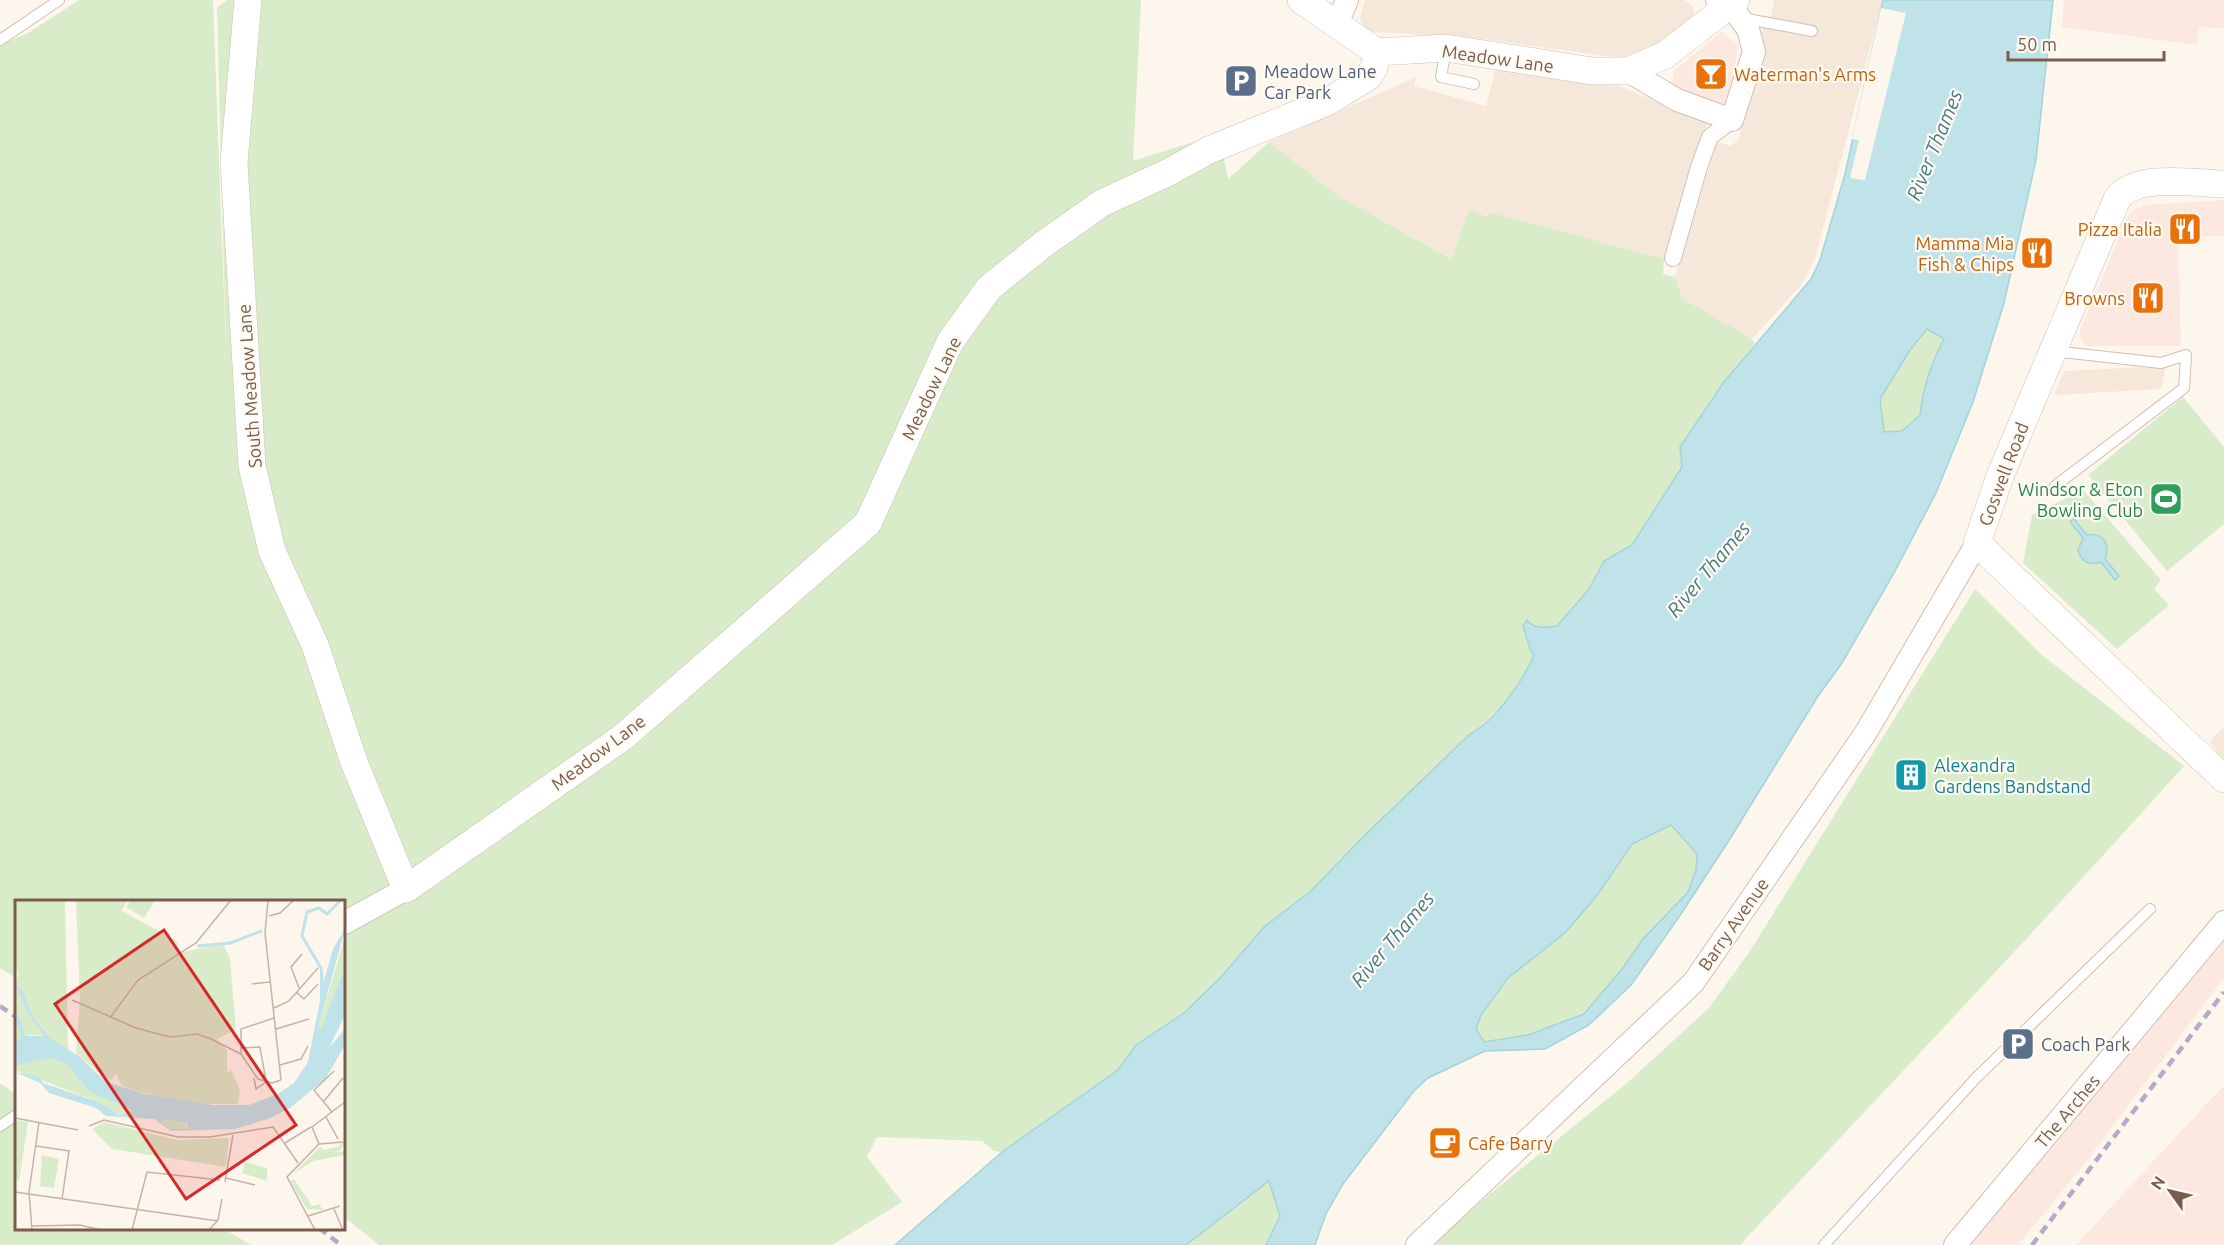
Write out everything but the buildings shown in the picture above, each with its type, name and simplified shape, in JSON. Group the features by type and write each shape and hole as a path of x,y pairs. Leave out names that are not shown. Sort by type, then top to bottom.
{"street":[{"name":"South Meadow Lane","path":"248,0 234,162 252,466 273,551 315,645 354,762 406,889"},
{"path":"1310,2 1341,12 1377,52"},
{"name":"Meadow Lane","path":"345,922 406,889 623,737 868,523 950,342 989,288 1045,243 1102,203 1209,150 1327,102 1368,77 1374,68 1377,52 1446,48 1592,71 1628,70 1665,56 1730,6"},
{"path":"1673,258 1710,137 1732,120 1754,52 1748,29 1730,6"},
{"path":"1628,70 1677,100 1732,120"},
{"name":"Goswell Road","path":"2224,184 2151,182 2123,191 2117,199 2000,476 1977,543 2224,779"},
{"name":"Barry Avenue","path":"1417,1245 1692,983 1864,734 1977,543"},
{"name":"The Arches","path":"1955,1245 2224,922"}],"lane":[{"path":"0,40 51,2"},
{"path":"1730,6 1812,31"},
{"path":"1446,48 1441,77 1474,84"},
{"path":"2053,351 2161,363 2186,355 2184,388 2055,486"},
{"path":"1824,1245 1976,1078 2150,909"},
{"path":"0,1126 15,1116"}],"shaded area":[{"path":"1365,0 1684,0 1693,7 1694,18 1655,53 1627,59 1467,37 1374,32 1364,28 1360,18"},
{"path":"1774,0 1883,0 1815,258 1801,285 1752,339 1682,298 1675,277 1717,142 1731,146 1739,139 1765,16 1771,17"},
{"path":"2064,0 2224,0 2224,28 2199,27 2197,45 2062,27"},
{"path":"1721,32 1738,44 1733,80 1726,103 1722,105 1671,89 1674,71"},
{"path":"1496,67 1619,86 1707,123 1699,150 1686,179 1664,259 1490,212 1453,259 1338,196 1269,142 1416,77 1414,86 1486,106"},
{"path":"2224,200 2224,236 2178,236 2181,346 2086,346 2079,334 2127,218 2132,211 2144,205"},
{"path":"2166,366 2161,389 2054,395 2064,371"},
{"path":"2224,727 2224,761 2210,743"},
{"path":"2224,929 2224,978 2086,1162 2018,1245 1968,1245"},
{"path":"2224,1086 2224,1245 2076,1245 2198,1113"}],"green space":[{"path":"79,0 213,0 226,350 217,8 227,0 1141,0 1133,161 1219,134 1228,179 1269,142 1338,196 1452,259 1469,210 1487,217 1490,212 1664,259 1663,274 1675,277 1682,298 1752,339 1755,343 1724,382 1682,467 1632,545 1604,561 1589,589 1557,627 1537,627 1527,620 1523,626 1531,652 1534,654 1527,671 1505,702 1311,891 1264,927 1221,977 1184,1013 1136,1045 1118,1070 1002,1152 994,1151 982,1141 877,1137 867,1157 902,1202 832,1245 379,1245 345,1218 345,900 15,900 15,977 0,968 0,45 28,33"},
{"path":"1926,328 1944,338 1928,375 1920,415 1902,431 1884,432 1880,399"},
{"name":"Windsor & Eton Bowling Club","path":"2183,397 2224,447 2224,524 2167,571 2088,475"},
{"path":"2083,490 2161,580 2154,589 2169,605 2117,649 2023,563 2032,515"},
{"path":"1975,589 2042,655 2184,766 2019,947 1740,1245 1427,1245 1627,1083 1709,1008 1750,951"},
{"path":"1671,825 1697,855 1696,870 1688,892 1643,939 1622,969 1584,1014 1528,1035 1483,1042 1476,1029 1481,1015 1508,978 1566,932 1598,894 1632,844"},
{"path":"0,1083 15,1093 15,1230 226,1230 251,1245 0,1245"},
{"path":"1269,1181 1281,1216 1266,1245 1186,1245"}],"water":[{"name":"River Thames","path":"1883,0 2053,0 2036,160 2004,303 1973,402 1936,493 1894,573 1842,663 1818,696 1679,917 1631,985 1589,1025 1545,1049 1485,1051 1428,1078 1414,1091 1343,1184 1326,1214 1315,1245 1266,1245 1280,1216 1269,1181 1186,1245 895,1245 1002,1152 1118,1070 1136,1045 1184,1013 1221,977 1264,927 1311,891 1361,839 1470,734 1499,710 1516,688 1534,655 1523,626 1527,620 1537,627 1557,626 1589,589 1604,561 1632,545 1682,467 1680,447 1724,382 1811,279 1820,260 1845,174","holes":["1927,329 1944,339 1928,376 1920,415 1902,431 1884,432 1880,399 1910,350","1671,825 1697,854 1696,870 1688,892 1643,939 1622,969 1584,1014 1528,1035 1484,1042 1476,1029 1481,1015 1508,978 1566,932 1598,894 1632,844"]},
{"path":"2074,519 2087,535 2097,535 2104,540 2107,548 2105,559 2119,576 2115,580 2101,562 2090,563 2081,558 2078,550 2083,538 2070,522"}],"pier":[{"path":"1881,8 1906,13 1865,180 1850,178 1859,140 1852,139"}],"railway":[{"path":"2032,1245 2224,992"},
{"path":"0,1006 15,1016"},
{"path":"322,1230 341,1245"}],"place":[{"name":"Waterman's Arms","path":"1711,74"},
{"name":"Meadow Lane Car Park","path":"1241,81"},
{"name":"Pizza Italia","path":"2185,229"},
{"name":"Mamma Mia Fish & Chips","path":"2037,253"},
{"name":"Browns","path":"2148,298"},
{"name":"Windsor & Eton Bowling Club","path":"2166,499"},
{"name":"Alexandra Gardens Bandstand","path":"1911,775"},
{"name":"Coach Park","path":"2018,1044"},
{"name":"Cafe Barry","path":"1445,1143"}]}
